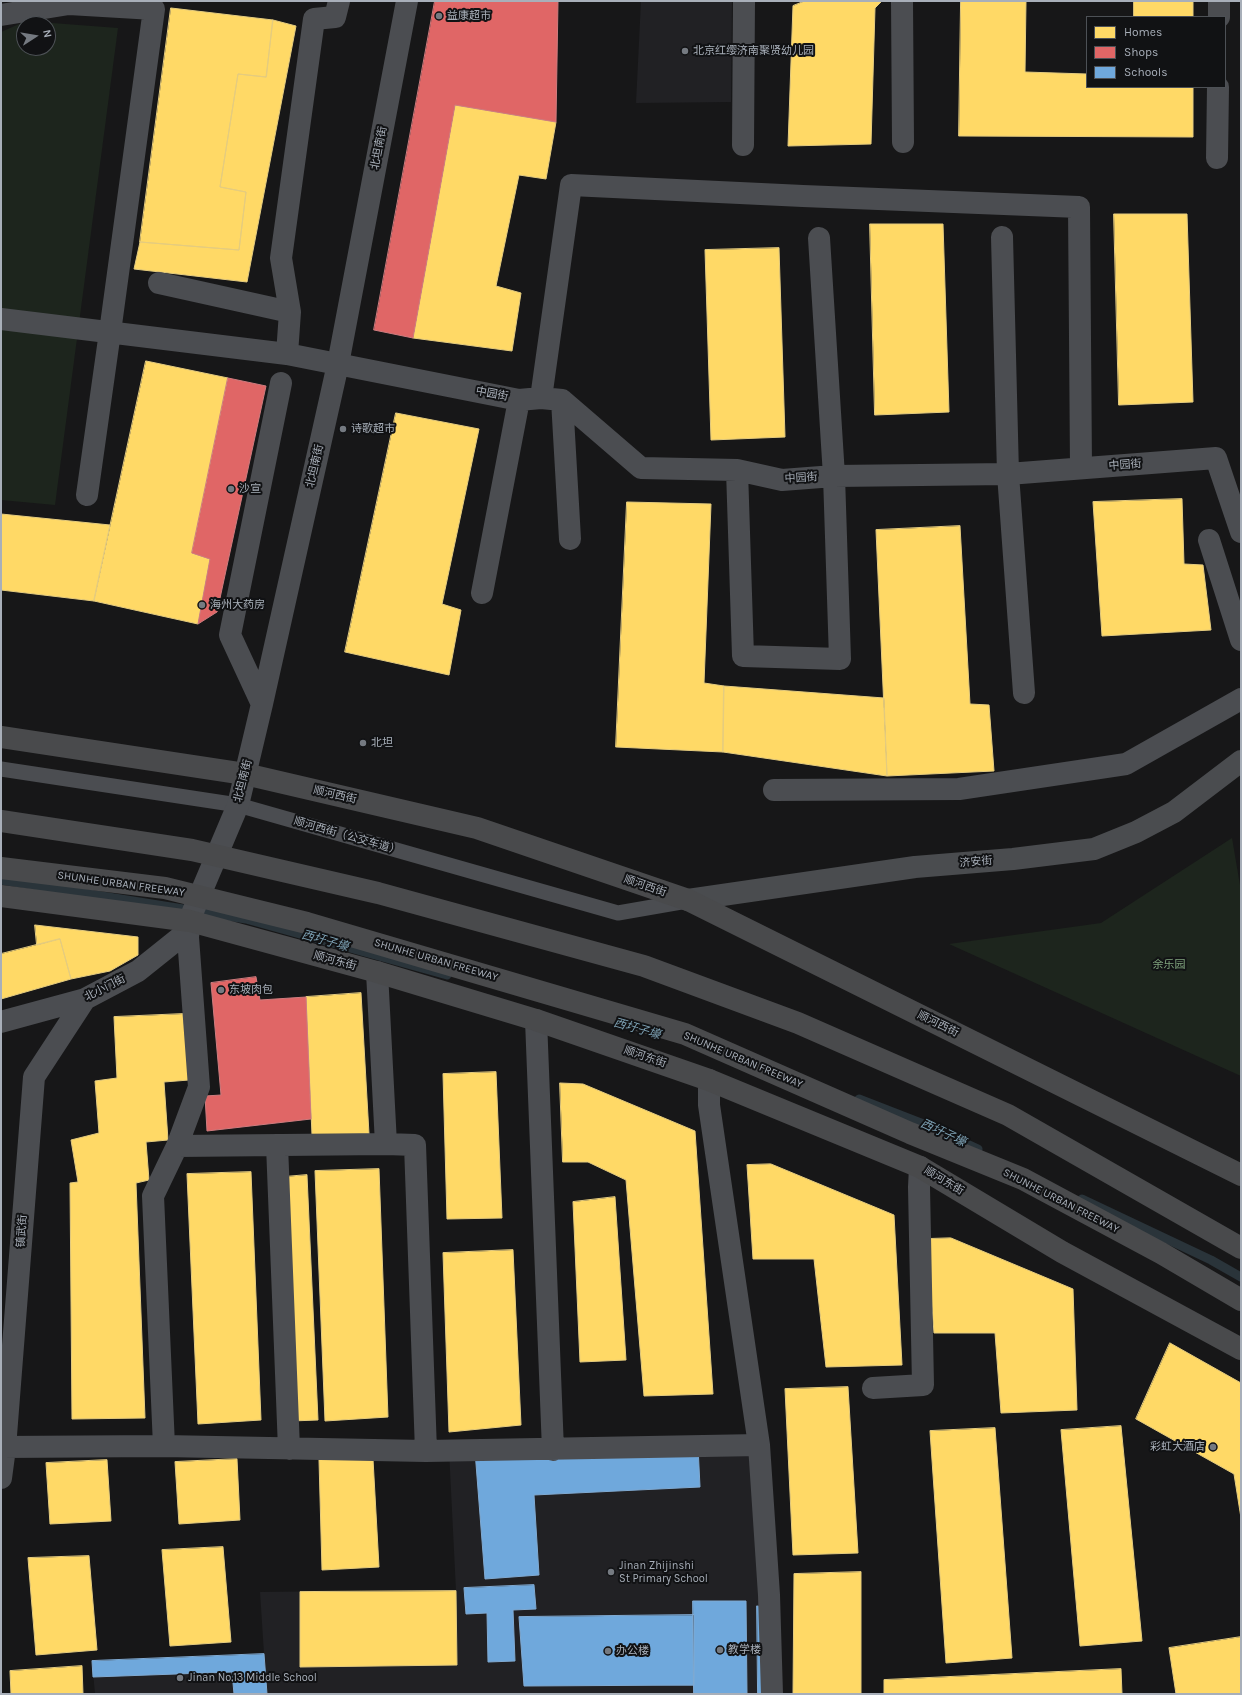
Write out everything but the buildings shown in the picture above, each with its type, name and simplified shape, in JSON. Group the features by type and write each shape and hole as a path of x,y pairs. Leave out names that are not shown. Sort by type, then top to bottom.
{"main road":[{"name":"顺河西街","path":"1,737 245,774 477,828 688,900 1241,1175"},
{"name":"济安街","path":"688,900 908,868 1013,859 1094,849 1136,832 1174,812 1241,761"},
{"path":"1,821 192,850 378,893 644,966 798,1023 1008,1115 1241,1248"},
{"name":"SHUNHE URBAN FREEWAY","path":"1,868 165,888 307,923 685,1034 910,1133 1023,1179 1161,1253 1241,1300"},
{"name":"顺河东街","path":"1,896 190,921 377,972 536,1020 709,1080 920,1167 1062,1252 1241,1349"}],"street":[{"path":"287,354 290,312 281,258 314,19 336,17 339,1"},
{"name":"北坦南街","path":"190,921 238,805 262,704 338,364 407,1"},
{"path":"744,1 744,144"},
{"path":"902,1 903,142"},
{"path":"1219,1 1219,16"},
{"path":"1,15 68,4 154,9 110,332 86,494"},
{"path":"1216,158 1218,88"},
{"path":"570,539 551,399 571,184 803,196 1079,207 1081,468"},
{"path":"1002,237 1008,474 1024,694"},
{"path":"737,470 743,656 840,659 834,476 819,238"},
{"path":"159,283 290,312"},
{"name":"中园街","path":"1,319 287,354 519,400 551,399 642,468 737,470 782,480 834,476 1008,474 1216,458 1241,532"},
{"path":"262,704 230,635 281,383"},
{"path":"482,593 519,400"},
{"path":"1210,540 1241,640"},
{"path":"774,790 959,789 1126,764 1241,699"},
{"path":"164,1446 153,1196 177,1146 199,1087 188,937 190,921"},
{"name":"北小门街","path":"1,1022 85,999 138,971 183,935 190,921"},
{"path":"377,972 386,1144"},
{"name":"镇武街","path":"1,1478 34,1077 85,999"},
{"path":"536,1020 553,1450"},
{"path":"709,1080 709,1106 759,1445 772,1694"},
{"path":"277,1145 289,1449"},
{"path":"177,1146 415,1145 426,1451"},
{"path":"873,1388 923,1386 919,1186 920,1167"},
{"path":"3,1447 164,1446 426,1451 553,1450 759,1445"}],"lane":[{"name":"顺河西街（公交车道）","path":"1,769 238,805 618,913 688,900"}],"shaded area":[{"name":"北京红缨济南聚贤幼儿园","path":"641,1 732,1 731,102 636,103"},
{"name":"Jinan Zhijinshi St Primary School","path":"759,1445 772,1694 95,1694 92,1661 264,1654 260,1592 456,1591 449,1450"}],"green space":[{"path":"56,23 118,28 55,505 1,500 1,32 16,25 16,56 56,56"},
{"name":"余乐园","path":"1232,838 1241,891 1241,1076 949,944 1101,923"}],"waterway":[{"name":"西圩子壕","path":"1,880 246,919 447,975"},
{"name":"西圩子壕","path":"859,1099 926,1125 978,1149"},
{"name":"西圩子壕","path":"1082,1199 1211,1260 1241,1277"}],"place":[{"name":"益康超市","path":"439,16"},
{"name":"北京红缨济南聚贤幼儿园","path":"685,51"},
{"name":"诗歌超市","path":"343,429"},
{"name":"沙宣","path":"231,489"},
{"name":"海州大药房","path":"202,605"},
{"name":"北坦","path":"363,743"},
{"name":"东坡肉包","path":"221,990"},
{"name":"彩虹大酒店","path":"1213,1447"},
{"name":"Jinan Zhijinshi St Primary School","path":"611,1572"},
{"name":"教学楼","path":"720,1650"},
{"name":"办公楼","path":"608,1651"},
{"name":"Jinan No.13 Middle School","path":"180,1678"}]}
